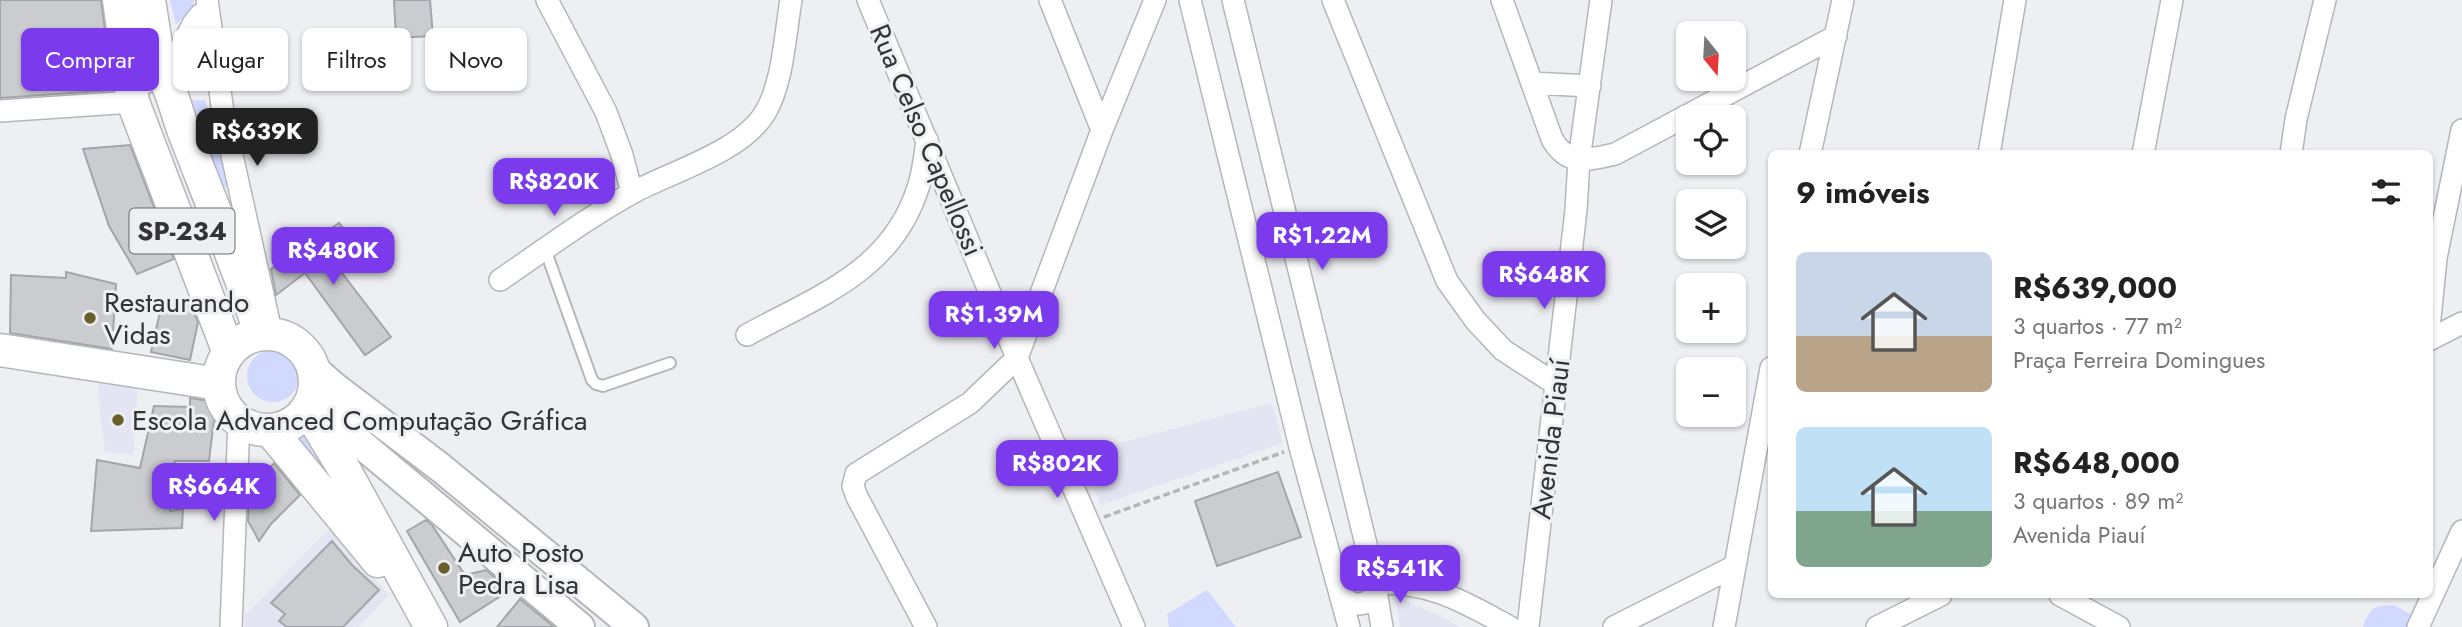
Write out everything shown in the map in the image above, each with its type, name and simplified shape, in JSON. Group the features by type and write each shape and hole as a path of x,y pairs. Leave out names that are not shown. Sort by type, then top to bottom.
{"main road":[{"name":"SP-234","path":"119,0 134,100 229,353"},
{"name":"SP-234","path":"149,0 167,87 266,334"},
{"path":"134,100 143,113 161,113 168,108 167,87"},
{"path":"430,625 344,469 311,391 307,355 285,337 266,334 248,338 229,353 219,384 222,398 239,420 249,426 270,430 291,423 311,391 333,386 441,468 634,627"},
{"path":"0,350 219,384"},
{"path":"311,391 361,444 580,627"},
{"path":"270,430 430,625"},
{"path":"419,492 441,468"}],"street":[{"path":"547,0 606,112 632,193"},
{"path":"500,280 632,193 721,150 746,134 764,114 775,88 791,0"},
{"name":"Rua Celso Capellossi","path":"868,0 1017,358 1134,627"},
{"path":"1050,0 1102,130"},
{"path":"926,627 857,498 853,486 856,474 970,403 1017,358 1102,130 1155,0"},
{"path":"1190,0 1300,447 1349,627"},
{"path":"1233,0 1375,583 1382,627"},
{"path":"1333,0 1447,281 1475,320 1503,349 1557,385"},
{"path":"1348,41 1352,0"},
{"path":"1502,0 1552,139 1560,153 1579,160 1615,153 1836,36"},
{"name":"Avenida Piauí","path":"1528,627 1557,385 1579,160 1601,0"},
{"path":"1811,150 1843,0"},
{"path":"1990,150 2015,0"},
{"path":"2144,150 2172,0"},
{"path":"2292,150 2296,119 2325,0"},
{"path":"167,87 187,71 198,48 207,4"},
{"path":"207,4 225,119 266,334"},
{"path":"1532,83 1590,86"},
{"path":"0,111 134,100"},
{"path":"2433,288 2436,258 2462,130"},
{"path":"747,335 853,277 875,260 892,240 918,189 928,140"},
{"path":"909,208 931,199 941,200 957,211"},
{"path":"2433,338 2462,323"},
{"path":"1724,627 1768,384"},
{"path":"231,627 239,420"},
{"path":"2433,594 2462,531"},
{"path":"1614,627 1735,566"},
{"path":"1340,589 1342,578 1350,570 1366,569 1375,583"},
{"path":"1375,583 1423,586 1458,599 1510,627"},
{"path":"1877,627 1909,604 1930,598"},
{"path":"2066,598 2119,627"},
{"path":"2418,627 2431,598"}],"lane":[{"path":"545,249 592,380 596,384 603,386 670,363"}],"path":[{"path":"1090,522 1300,447"}],"shaded area":[{"path":"170,0 194,0 193,7 176,25"},
{"path":"184,100 205,100 228,186 217,190"},
{"path":"273,350 283,352 291,358 297,366 297,386 291,394 283,400 273,402 263,400 255,394 249,386 247,376 249,366 255,358 263,352"},
{"name":"Escola Advanced Computação Gráfica","path":"97,382 138,388 133,455 105,452"},
{"path":"1272,403 1283,443 1101,505 1080,453"},
{"path":"311,429 368,538 297,435"},
{"path":"331,527 389,595 359,627 245,627 244,616"},
{"path":"1207,590 1236,627 1169,627 1167,614"},
{"path":"1395,596 1442,617 1460,627 1400,627"},
{"path":"2394,605 2412,615 2406,627 2363,627 2373,609"}],"building":[{"path":"0,0 101,0 105,28 21,28 21,91 99,91 0,98"},
{"path":"394,0 430,0 432,28 425,28 425,36 411,37 411,28 395,28"},
{"path":"130,145 174,259 137,274 109,226 83,149"},
{"path":"339,223 352,239 329,256 391,337 365,355 305,273 276,295 271,269"},
{"path":"66,272 116,284 112,349 10,333 11,275 66,278"},
{"path":"169,297 175,301 189,301 198,322 190,360 151,352 162,303"},
{"path":"190,398 209,401 215,411 209,461 175,461 170,511 183,509 182,528 91,531 97,460 140,468 154,406 190,407"},
{"path":"274,463 300,495 271,524 259,541 248,521 250,476 261,478"},
{"path":"1278,472 1301,537 1217,566 1195,501"},
{"name":"Auto Posto Pedra Lisa","path":"426,520 465,575 486,570 510,590 460,622 407,531"},
{"path":"332,541 352,565 379,590 343,627 287,627 279,621 285,614 271,603"},
{"path":"520,599 554,627 497,627"}],"place":[{"name":"Restaurando Vidas","path":"90,318"},
{"name":"Escola Advanced Computação Gráfica","path":"118,420"},
{"name":"Auto Posto Pedra Lisa","path":"444,568"}]}
